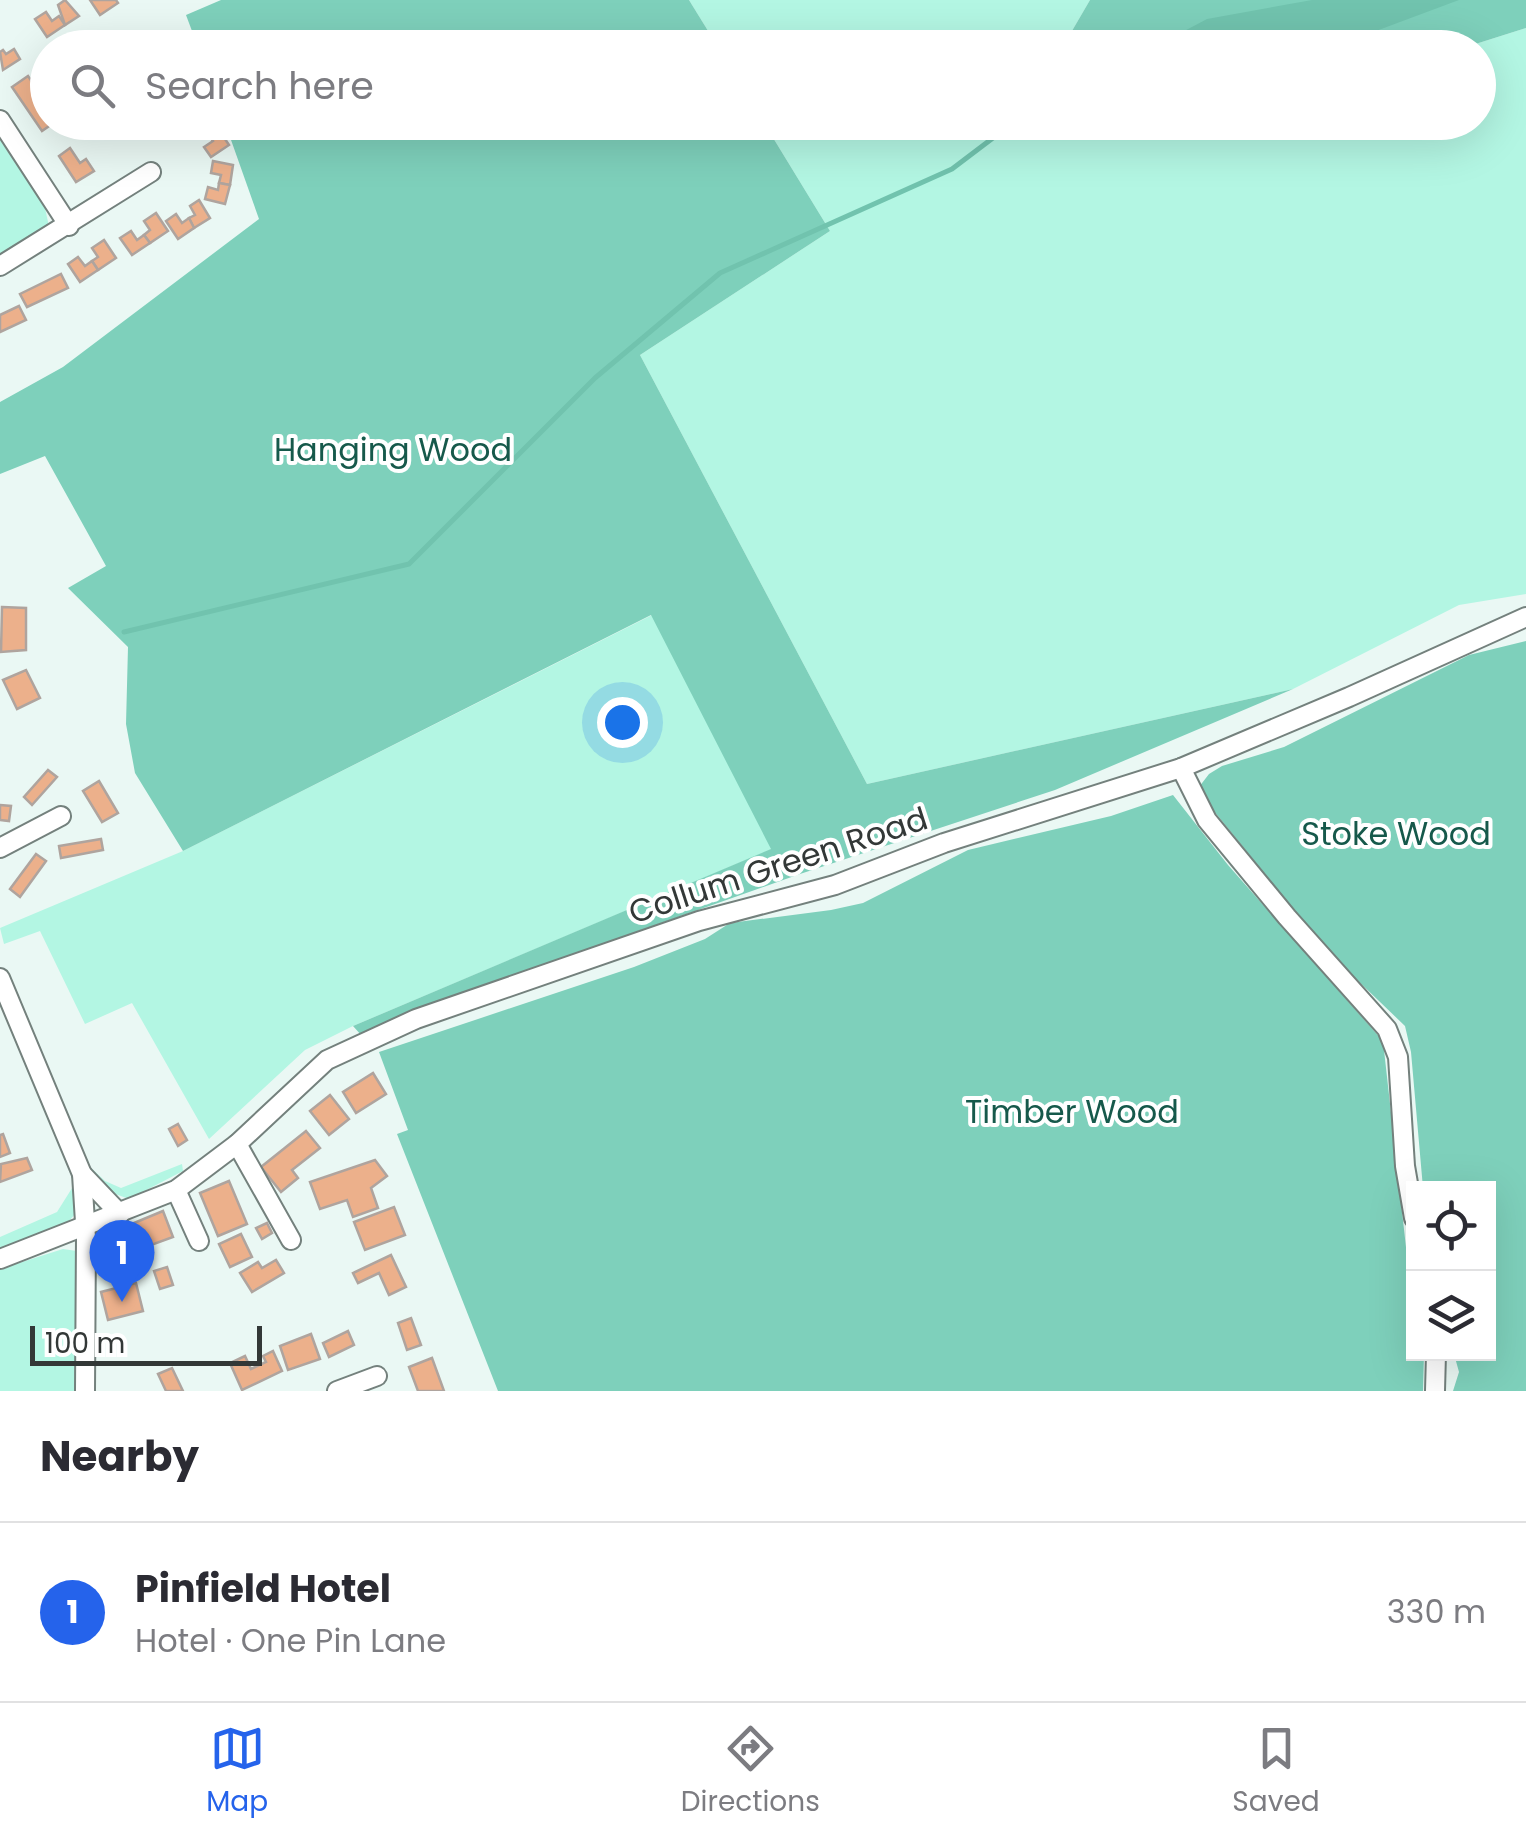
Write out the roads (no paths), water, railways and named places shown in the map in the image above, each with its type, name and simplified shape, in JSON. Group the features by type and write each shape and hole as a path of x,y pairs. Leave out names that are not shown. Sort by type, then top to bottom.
{"street":[{"path":"0,120 69,226"},
{"path":"0,266 152,172"},
{"name":"Collum Green Road","path":"0,1259 176,1190 237,1144 327,1060 416,1019 714,916 836,885 944,842 1181,768 1526,617"},
{"path":"1181,768 1207,820 1387,1030 1398,1056 1408,1181"},
{"path":"0,848 61,816"},
{"path":"0,978 82,1174 120,1214"},
{"path":"237,1144 291,1240"},
{"path":"82,1174 82,1228 86,1238 85,1391"},
{"path":"176,1190 198,1240"},
{"path":"1435,1391 1436,1361"},
{"path":"337,1391 377,1376"}],"waterway":[{"path":"124,632 409,564 595,378 720,273 952,169 990,140"}],"place":[{"name":"Pinfield Hotel","path":"122,1302"}],"park label":[{"name":"Hanging Wood","path":"393,449"},
{"name":"Stoke Wood","path":"1396,833"},
{"name":"Timber Wood","path":"1072,1111"}]}
